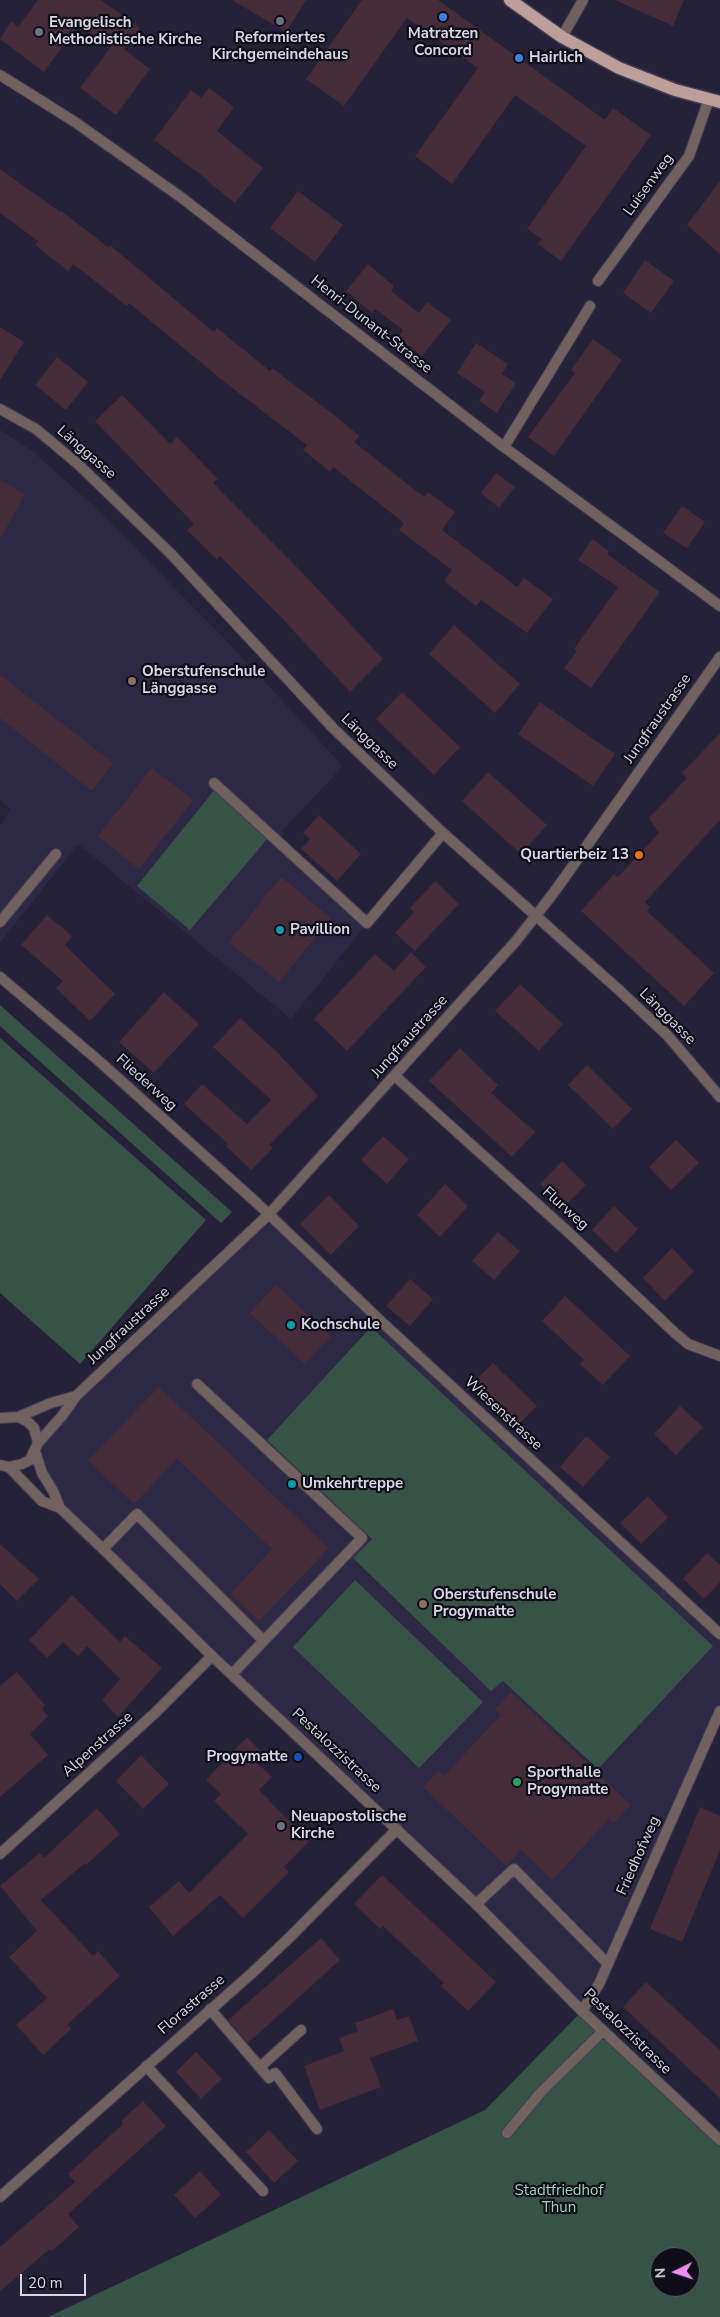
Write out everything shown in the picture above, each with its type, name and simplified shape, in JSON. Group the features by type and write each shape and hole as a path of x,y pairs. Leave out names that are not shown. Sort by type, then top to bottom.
{"main road":[{"path":"510,0 562,37 626,71 675,90 714,101"}],"street":[{"path":"562,37 583,0"},
{"name":"Henri-Dunant-Strasse","path":"0,75 75,122 182,198 504,447 720,606"},
{"name":"Luisenweg","path":"598,281 689,156 714,101"},
{"path":"504,447 590,306"},
{"name":"Länggasse","path":"0,409 50,440 93,478 170,554 334,729 443,833 620,990 668,1036 720,1097"},
{"name":"Jungfraustrasse","path":"4,1466 22,1464 30,1460 36,1447 76,1396 269,1214 395,1076 536,916 720,657"},
{"path":"214,783 367,923 443,833"},
{"path":"0,922 56,854"},
{"name":"Fliederweg","path":"0,978 98,1060 269,1214"},
{"name":"Flurweg","path":"395,1076 568,1231 675,1333 688,1344 720,1356"},
{"name":"Wiesenstrasse","path":"269,1214 384,1324 720,1634"},
{"path":"197,1384 362,1538 232,1674"},
{"name":"Jungfraustrasse","path":"0,1418 18,1417 51,1403 76,1396"},
{"name":"Pestalozzistrasse","path":"18,1417 31,1423 36,1433 36,1447 42,1474 54,1491 60,1508"},
{"name":"Pestalozzistrasse","path":"4,1466 42,1501 60,1508 212,1656 476,1904 582,2011 720,2140"},
{"path":"103,1549 137,1514 264,1640"},
{"name":"Alpenstrasse","path":"0,1854 155,1713 212,1656"},
{"name":"Friedhofweg","path":"582,2011 593,1995 608,1964 720,1711"},
{"name":"Florastrasse","path":"0,2197 290,1937 397,1829"},
{"path":"476,1904 514,1869 608,1964"},
{"path":"210,2010 269,2078 274,2074 316,2129"},
{"path":"260,2067 301,2030"},
{"path":"507,2133 541,2092 603,2031"},
{"path":"146,2066 263,2191"}],"shaded area":[{"name":"Oberstufenschule Länggasse","path":"0,430 31,450 93,505 224,638 343,766 282,831 285,847 367,923 291,1019 78,844 0,943 0,825 11,809 0,800"},
{"name":"Oberstufenschule Progymatte","path":"269,1214 720,1634 720,1711 582,2011 60,1508 37,1447 62,1416"}],"green space":[{"path":"220,783 274,831 190,930 137,886"},
{"path":"0,1005 232,1212 221,1223 0,1026"},
{"path":"0,1038 206,1220 80,1364 0,1293"},
{"path":"371,1327 713,1646 598,1769 503,1681 491,1691 353,1558 372,1539 267,1440"},
{"path":"355,1580 483,1702 419,1768 293,1647"},
{"name":"Stadtfriedhof Thun","path":"582,2011 720,2140 720,2317 48,2317 485,2110"}],"building":[{"path":"38,0 101,0 140,28 124,49 150,69 116,115 80,88 110,48 78,25 44,72 0,39 11,21 18,27"},
{"name":"Reformiertes Kirchgemeindehaus","path":"232,0 306,0 286,32"},
{"path":"362,0 438,0 605,120 613,108 651,135 561,261 538,244 542,239 527,229 586,146 515,95 452,184 415,156 478,68 407,18 344,106 306,79"},
{"path":"615,0 684,0 673,26"},
{"path":"209,88 234,107 217,131 263,168 235,203 208,180 154,140 191,90 201,98"},
{"path":"0,169 61,211 108,247 110,245 214,332 217,328 270,371 272,368 333,414 359,436 354,442 424,497 428,492 455,512 442,530 517,587 524,578 553,599 527,633 481,600 476,606 444,581 452,570 399,530 404,523 333,467 330,472 303,450 307,445 227,384 129,303 127,306 73,264 68,271 35,245 38,241 0,213"},
{"path":"720,181 720,254 687,225"},
{"path":"298,191 343,225 315,262 270,228"},
{"path":"645,260 674,281 651,313 623,293"},
{"path":"368,264 394,286 391,291 419,313 427,302 451,320 422,356 398,337 403,330 375,309 372,313 346,291"},
{"path":"0,327 24,342 0,380"},
{"path":"593,339 622,360 554,456 528,437 575,373 571,370"},
{"path":"476,343 508,364 502,374 516,383 497,413 479,401 485,392 457,373"},
{"path":"57,357 88,382 66,410 35,385"},
{"path":"122,395 170,444 177,437 218,479 213,483 295,565 383,659 350,692 280,616 220,556 217,560 187,530 194,524 95,421"},
{"path":"496,473 515,487 499,508 481,493"},
{"path":"0,480 25,494 0,539"},
{"path":"682,506 705,522 687,548 663,533"},
{"path":"592,539 609,551 607,554 660,592 591,688 564,668 577,651 574,649 618,587 578,560"},
{"path":"454,625 520,684 495,713 429,654"},
{"path":"0,675 113,763 92,791 0,718"},
{"path":"402,692 460,747 434,775 376,719"},
{"path":"540,702 615,754 593,786 518,734"},
{"path":"720,733 720,820 645,902 650,907 647,911 714,973 684,1006 581,911 614,874 618,877 659,833 649,818 687,778 682,773"},
{"path":"152,768 193,800 139,869 98,836"},
{"path":"488,772 547,825 521,854 462,801"},
{"path":"319,815 361,854 337,881 301,849 310,839 303,833"},
{"name":"Pavillion","path":"281,877 331,918 279,982 229,942"},
{"path":"435,881 459,904 415,951 395,933 414,912 410,908"},
{"path":"47,915 72,936 65,945 115,994 90,1021 56,988 63,981 21,945"},
{"path":"411,952 426,967 347,1051 314,1019 375,954 394,971"},
{"path":"520,984 563,1024 539,1051 495,1011"},
{"path":"164,992 199,1024 154,1073 119,1042"},
{"path":"240,1018 277,1052 318,1096 269,1145 273,1148 251,1170 226,1146 228,1144 184,1104 202,1084 247,1124 271,1100 213,1047"},
{"path":"460,1048 498,1085 491,1093 535,1132 512,1157 429,1081"},
{"path":"587,1065 632,1109 613,1129 568,1085"},
{"path":"383,1136 409,1159 387,1184 361,1160"},
{"path":"676,1140 699,1163 671,1190 649,1167"},
{"path":"562,1161 586,1185 564,1207 540,1184"},
{"path":"445,1184 468,1206 440,1237 417,1215"},
{"path":"329,1195 359,1226 331,1255 300,1224"},
{"path":"614,1206 638,1229 616,1253 592,1230"},
{"path":"498,1232 520,1251 494,1280 472,1261"},
{"path":"672,1248 694,1271 665,1301 643,1278"},
{"path":"410,1279 433,1299 410,1326 386,1306"},
{"name":"Kochschule","path":"276,1285 331,1336 305,1364 250,1313"},
{"path":"565,1296 630,1356 603,1385 580,1364 584,1360 542,1321"},
{"path":"493,1363 537,1406 519,1424 475,1381"},
{"path":"159,1387 329,1548 259,1621 230,1594 272,1549 177,1459 134,1504 88,1460"},
{"path":"680,1406 703,1427 676,1455 654,1434"},
{"path":"586,1436 610,1457 583,1487 560,1467"},
{"path":"648,1496 668,1518 641,1544 620,1523"},
{"path":"0,1544 39,1579 17,1601 0,1584"},
{"path":"707,1553 720,1565 720,1582 704,1599 683,1579"},
{"path":"72,1595 120,1642 125,1636 162,1668 118,1717 102,1700 120,1679 87,1646 78,1656 63,1642 47,1658 29,1640"},
{"path":"17,1672 45,1705 42,1709 48,1716 30,1734 48,1755 0,1797 0,1686"},
{"name":"Sporthalle Progymatte","path":"511,1692 631,1805 613,1824 609,1819 552,1880 521,1850 506,1866 423,1787 438,1771 444,1776 501,1715 495,1709"},
{"name":"Neuapostolische Kirche","path":"247,1737 264,1755 257,1763 272,1777 259,1790 309,1841 284,1867 289,1872 243,1918 220,1895 173,1936 149,1907 179,1881 189,1893 248,1834 214,1801 221,1794 206,1780"},
{"path":"141,1755 169,1784 143,1809 116,1781"},
{"path":"700,1807 720,1816 720,1850 682,1942 650,1929"},
{"path":"97,1808 120,1834 86,1865 85,1863 41,1900 93,1956 98,1951 120,1976 67,2025 71,2029 43,2055 16,2025 47,1998 9,1957 37,1931 0,1886 40,1853 44,1858"},
{"path":"382,1875 496,1982 468,2011 441,1986 444,1983 383,1926 380,1929 354,1904"},
{"path":"321,1938 340,1960 248,2043 228,2020"},
{"path":"646,1982 720,2050 720,2098 623,2007"},
{"path":"393,2009 397,2020 409,2016 418,2041 370,2058 381,2087 320,2110 304,2066 344,2051 339,2038 358,2031 355,2023"},
{"path":"196,2052 222,2079 201,2099 176,2072"},
{"path":"143,2101 166,2126 68,2214 79,2227 52,2251 50,2249 0,2291 0,2247 75,2182 68,2174 123,2124 121,2121"},
{"path":"269,2130 298,2161 274,2183 246,2152"},
{"path":"200,2171 221,2195 195,2218 174,2195"}],"place":[{"name":"Matratzen Concord","path":"443,17"},
{"name":"Reformiertes Kirchgemeindehaus","path":"280,21"},
{"name":"Evangelisch Methodistische Kirche","path":"39,32"},
{"name":"Hairlich","path":"519,58"},
{"name":"Oberstufenschule Länggasse","path":"132,681"},
{"name":"Quartierbeiz 13","path":"639,855"},
{"name":"Pavillion","path":"280,930"},
{"name":"Kochschule","path":"291,1325"},
{"name":"Umkehrtreppe","path":"292,1484"},
{"name":"Oberstufenschule Progymatte","path":"423,1604"},
{"name":"Progymatte","path":"298,1757"},
{"name":"Sporthalle Progymatte","path":"517,1782"},
{"name":"Neuapostolische Kirche","path":"281,1826"}]}
